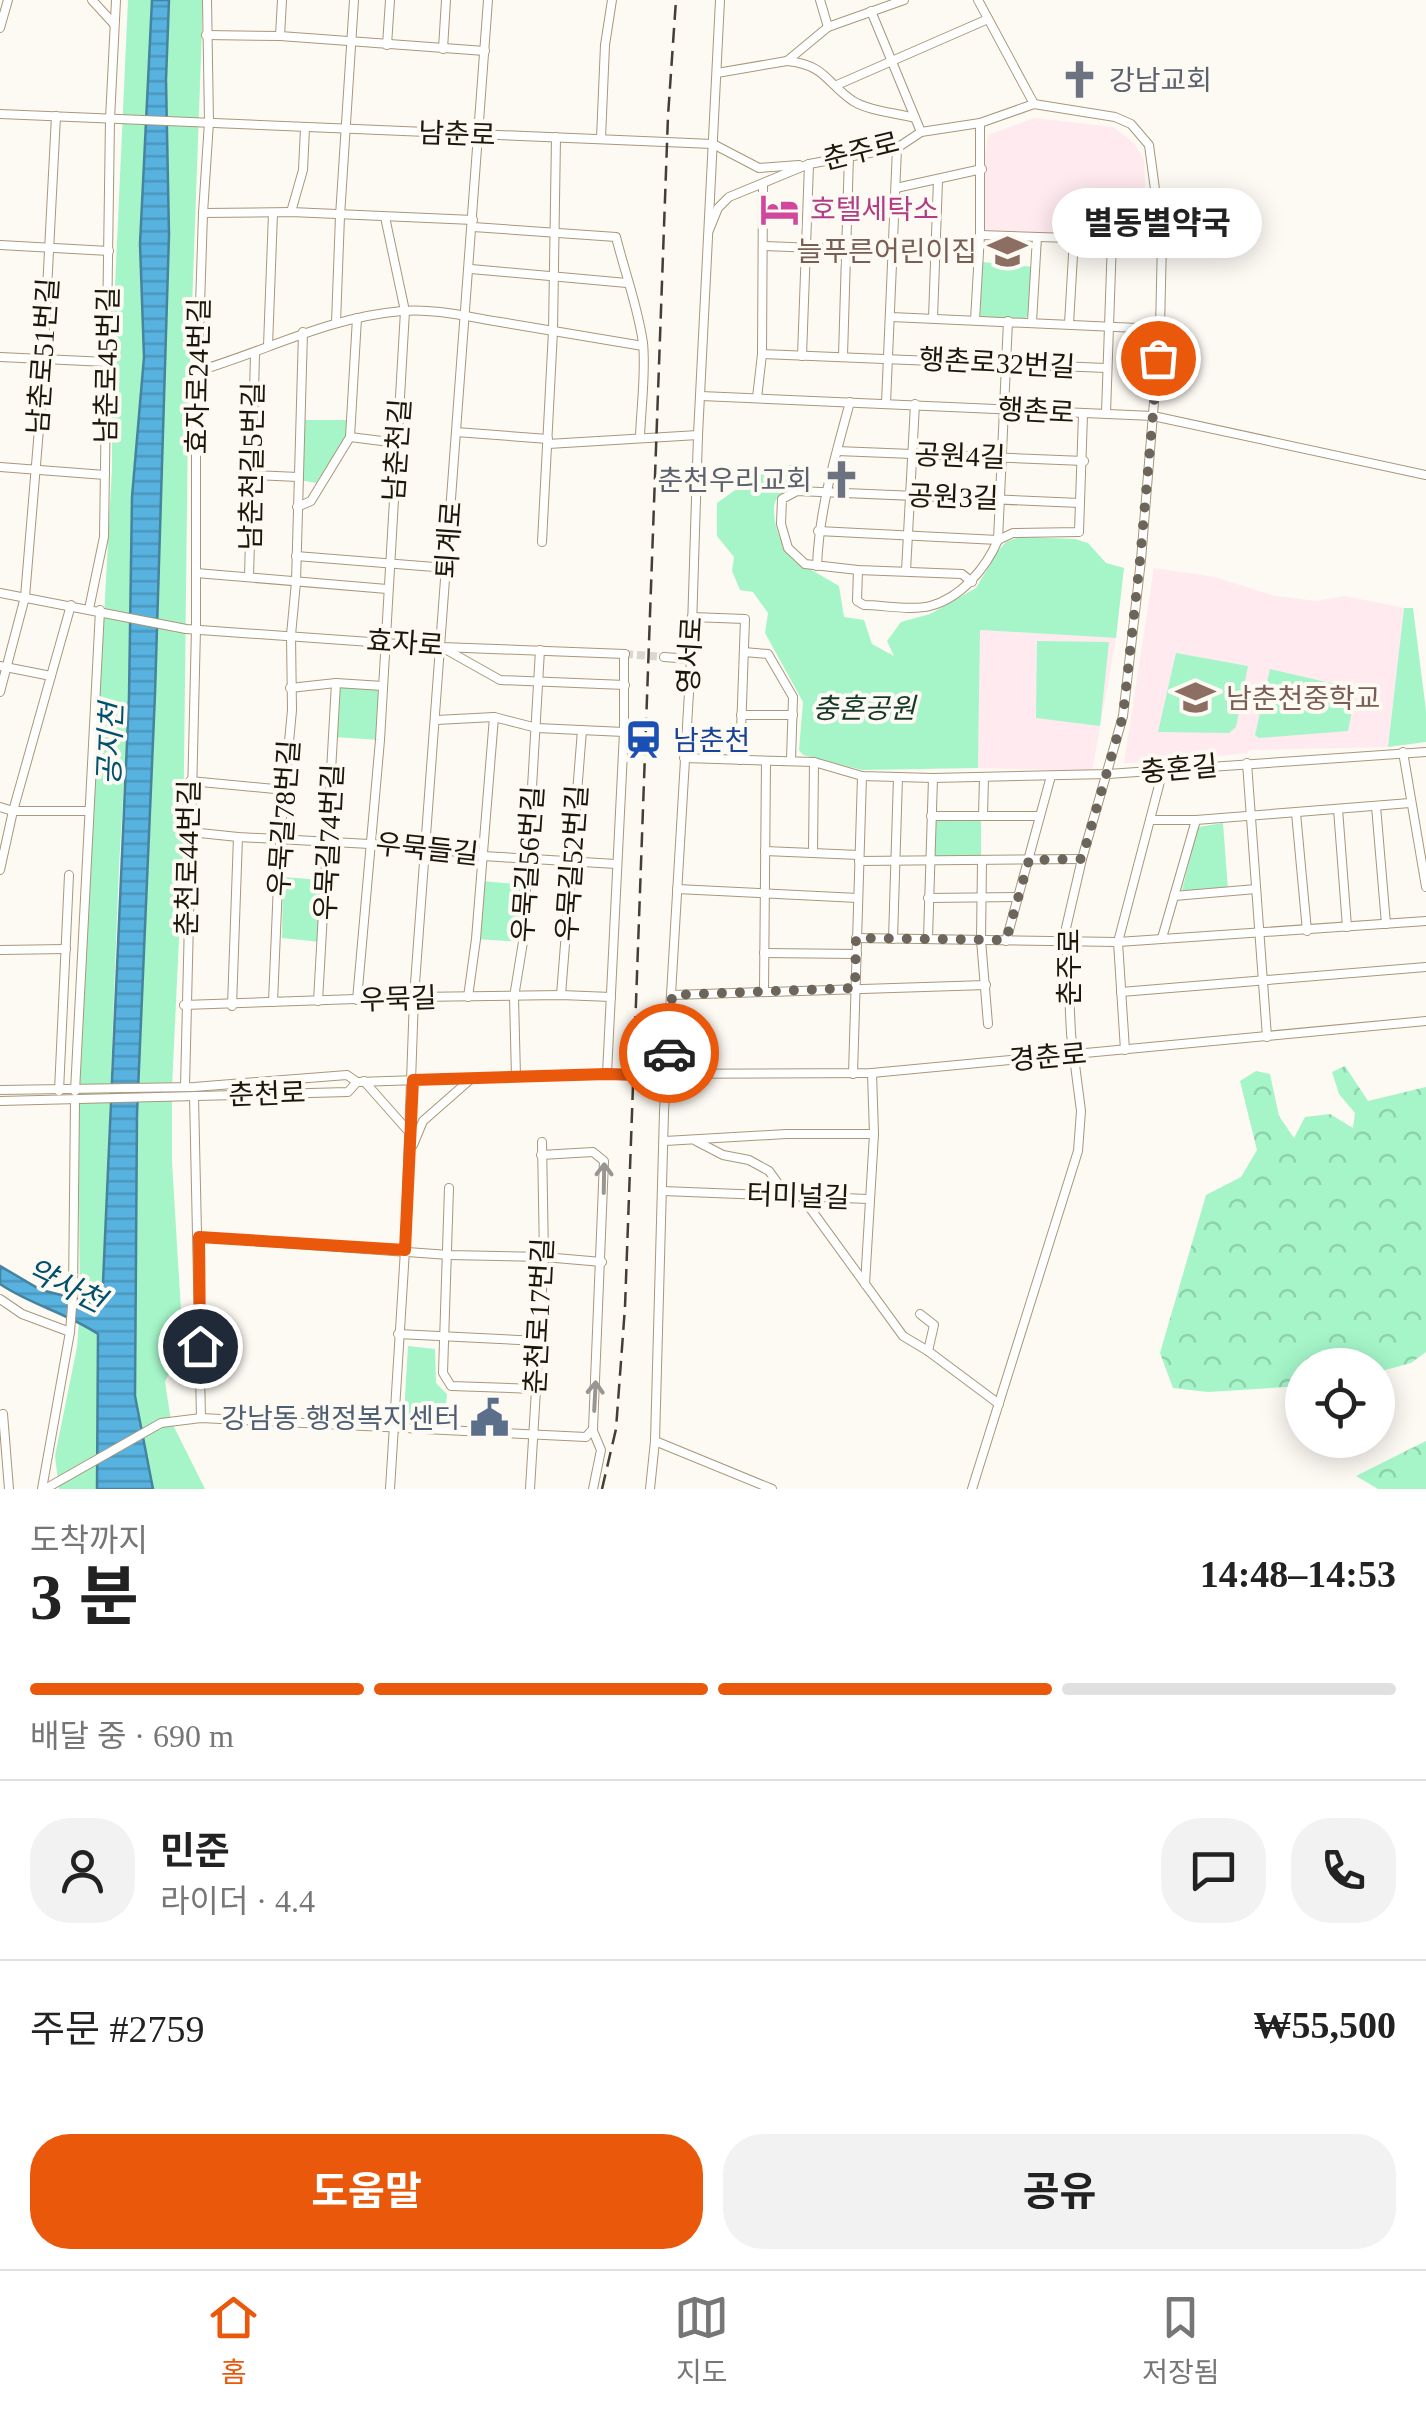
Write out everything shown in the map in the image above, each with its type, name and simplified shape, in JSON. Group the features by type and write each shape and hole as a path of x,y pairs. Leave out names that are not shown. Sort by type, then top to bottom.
{"street":[{"path":"0,28 8,0"},
{"path":"92,0 114,24"},
{"name":"남춘로45번길","path":"89,608 104,537 110,119 116,0"},
{"name":"효자로24번길","path":"191,629 196,573 208,0"},
{"path":"280,36 282,0"},
{"path":"336,324 354,0"},
{"path":"387,45 390,0"},
{"path":"442,49 446,0"},
{"name":"퇴계로","path":"390,1489 410,1154 414,997 488,0"},
{"path":"601,138 605,45 612,0"},
{"name":"영서로","path":"650,1489 720,0"},
{"path":"820,0 828,27"},
{"path":"787,61 828,27 904,0"},
{"path":"978,0 1034,104"},
{"path":"872,11 921,132"},
{"path":"837,84 988,20"},
{"path":"206,35 280,36 485,51"},
{"path":"717,73 787,61 804,62 837,84 854,102 915,118"},
{"name":"춘주로","path":"709,230 722,203 809,164 897,148 921,132 980,123 1034,104 1115,116 1141,133 1153,161 1162,242 1160,329 1123,716 1082,859 1066,940 1073,1055 1081,1111 1078,1151 972,1489"},
{"path":"0,114 110,119"},
{"name":"남춘로51번길","path":"0,692 25,597 56,116"},
{"name":"남춘로","path":"110,119 713,144"},
{"path":"975,320 982,170 980,123"},
{"path":"291,212 303,170 305,128"},
{"path":"542,542 556,136"},
{"path":"713,144 759,168 809,164 802,356"},
{"path":"886,403 897,148"},
{"path":"843,356 849,155"},
{"path":"896,188 982,170"},
{"path":"934,318 938,180"},
{"path":"757,398 762,354 763,184"},
{"path":"203,212 385,217 616,238 643,346 640,437"},
{"path":"268,346 273,213"},
{"name":"남춘천길","path":"357,1000 383,686 405,310 385,217"},
{"path":"980,235 1162,242"},
{"path":"1032,322 1037,237"},
{"path":"1068,324 1074,238"},
{"name":"행촌로32번길","path":"1106,413 1112,240"},
{"path":"0,245 109,251"},
{"path":"764,246 894,250"},
{"path":"470,269 627,284"},
{"path":"198,371 255,354 302,332 405,310 466,316 643,346"},
{"path":"891,316 1160,329"},
{"path":"297,507 311,501 350,437 357,318"},
{"path":"858,570 858,601 864,605 930,606 972,582 991,557 998,540 1008,322"},
{"name":"우묵길78번길","path":"273,1002 280,837 292,710 291,634 296,582 302,332"},
{"name":"남춘천길5번길","path":"249,577 255,354"},
{"name":"행촌로32번길","path":"762,354 1106,368"},
{"path":"0,357 107,362"},
{"name":"행촌로","path":"700,396 1153,416 1426,475"},
{"path":"850,402 818,531 817,566 962,574 972,582"},
{"path":"906,572 916,404"},
{"path":"818,531 998,540 1013,533 1079,532 1083,414"},
{"path":"456,432 548,441 698,434"},
{"path":"350,437 398,443"},
{"name":"공원4길","path":"837,451 1084,461"},
{"path":"0,467 105,474"},
{"path":"252,475 298,478"},
{"name":"공원3길","path":"817,566 806,564 788,548 781,524 782,499 796,491 1080,503"},
{"path":"296,556 447,568"},
{"path":"196,573 387,589"},
{"path":"0,593 102,611 84,876 74,1294 44,1489"},
{"path":"0,870 71,605"},
{"name":"효자로","path":"102,611 191,629 440,647 625,654 625,685"},
{"path":"692,616 745,619 740,760"},
{"name":"춘천로44번길","path":"184,1087 191,629"},
{"path":"440,647 500,680 625,685 607,1074"},
{"name":"우묵길56번길","path":"516,1077 514,997 524,942 540,650"},
{"path":"744,652 768,654 792,697 790,760"},
{"path":"664,656 691,659"},
{"path":"4,667 51,676"},
{"path":"290,688 336,683 383,686"},
{"name":"우묵길74번길","path":"318,1002 336,683"},
{"path":"742,715 793,715"},
{"path":"436,720 494,717 537,728 624,732"},
{"path":"468,997 494,717"},
{"name":"우묵길52번길","path":"562,995 582,730"},
{"path":"1403,752 1426,887"},
{"name":"충혼길","path":"684,758 790,760 814,762 862,776 933,778 1108,774 1426,752"},
{"path":"764,992 766,761"},
{"path":"812,852 814,762"},
{"path":"1246,763 1267,1037"},
{"path":"1125,1050 1118,942 1163,770"},
{"path":"854,1074 862,776"},
{"path":"1006,940 1051,776"},
{"path":"983,816 984,777"},
{"path":"893,939 898,778"},
{"path":"928,938 933,778"},
{"path":"190,781 285,790"},
{"path":"1150,820 1196,820 1410,803"},
{"path":"1376,806 1386,924"},
{"path":"0,807 13,811 87,812"},
{"path":"1338,809 1348,927"},
{"path":"1296,813 1307,931"},
{"path":"931,816 1040,816"},
{"path":"1162,938 1196,820"},
{"name":"우묵들길","path":"190,832 329,839 483,856 616,864"},
{"path":"232,1006 238,837"},
{"path":"765,851 896,861 1082,859"},
{"path":"982,860 981,940 988,1024"},
{"path":"59,1091 69,874"},
{"path":"677,889 858,898"},
{"path":"1174,896 1256,889"},
{"path":"928,898 1017,898"},
{"path":"856,938 1118,942 1426,921"},
{"path":"0,950 66,949"},
{"path":"764,953 857,954"},
{"path":"1122,992 1426,966"},
{"path":"672,995 986,984"},
{"name":"우묵길","path":"184,1006 414,997 611,998"},
{"name":"경춘로","path":"668,1076 872,1074 1426,1021"},
{"name":"춘천로","path":"172,1092 184,1087 348,1075 360,1082 607,1074 668,1076"},
{"name":"터미널길","path":"663,1192 868,1198 874,1134 872,1074"},
{"path":"410,1154 423,1120 472,1078"},
{"path":"360,1082 410,1133"},
{"name":"춘천로","path":"172,1092 194,1096 348,1092 360,1082"},
{"path":"0,1090 59,1091 79,1096"},
{"path":"0,1101 172,1092"},
{"path":"194,1096 201,1418"},
{"path":"665,1141 874,1134"},
{"path":"696,1141 769,1171 787,1196"},
{"name":"춘천로17번길","path":"530,1489 544,1257 542,1142"},
{"path":"541,1154 593,1152 604,1161 593,1429 601,1450 593,1489"},
{"path":"450,1188 442,1374 452,1386 536,1389"},
{"path":"802,1198 903,1336 999,1404"},
{"path":"865,1285 868,1198"},
{"path":"199,1237 449,1256 602,1262"},
{"path":"0,1299 22,1314 70,1330"},
{"path":"920,1314 934,1325 928,1351"},
{"path":"398,1334 540,1341"},
{"path":"3,1414 9,1489"},
{"path":"44,1489 161,1424 201,1418 533,1437 586,1437 593,1429"},
{"path":"655,1441 772,1489"}],"shaded area":[{"path":"1034,118 1113,127 1134,143 1144,160 1147,237 985,231 984,161 988,135"},
{"path":"1154,568 1214,577 1275,596 1317,601 1344,596 1404,608 1388,747 1249,750 1124,763"},
{"path":"980,630 1116,638 1092,771 978,768"}],"green space":[{"path":"128,0 152,0 140,244 144,357 132,497 129,698 102,1306 80,1301 78,1103 112,468 112,353"},
{"path":"169,0 203,0 188,418 183,854 172,1087 172,1162 183,1344 165,1382 171,1421 205,1489 153,1489 135,1396 139,1009 155,694 169,235"},
{"path":"982,262 1034,267 1029,315 1024,319 980,317"},
{"path":"302,420 348,420 348,434 316,483 300,480"},
{"name":"충혼공원","path":"800,464 798,470 802,473 799,485 781,494 774,506 781,540 795,558 839,586 844,617 864,620 872,644 894,656 887,641 901,622 930,614 976,588 998,551 1006,542 1019,537 1075,539 1088,543 1106,563 1124,568 1116,638 980,630 978,768 862,770 803,755 799,750 803,702 765,633 768,613 753,592 740,590 732,571 734,557 717,536 717,503 762,471 779,470"},
{"path":"1404,608 1413,608 1426,742 1388,747"},
{"path":"1037,641 1109,642 1100,726 1036,718"},
{"path":"1176,653 1248,666 1236,727 1229,733 1158,732"},
{"path":"1270,669 1356,689 1348,731 1259,738 1255,735"},
{"path":"336,683 383,686 380,740 334,737"},
{"path":"981,819 981,856 933,856 933,820"},
{"path":"1223,823 1228,890 1182,890 1198,827"},
{"path":"283,877 322,880 320,942 282,938"},
{"path":"481,881 527,885 523,942 476,939"},
{"path":"1345,1066 1368,1101 1426,1087 1426,1352 1411,1363 1395,1367 1395,1348 1285,1348 1285,1387 1208,1392 1173,1388 1160,1353 1206,1195 1241,1177 1257,1150 1240,1081 1256,1071 1270,1074 1279,1116 1294,1138 1305,1117 1330,1114 1353,1128 1355,1113 1339,1094 1332,1072"},
{"path":"79,1321 98,1334 97,1489 59,1489 55,1456"},
{"path":"408,1346 435,1349 436,1383 447,1394 444,1426 417,1425 404,1415"},
{"path":"1426,1441 1426,1489 1378,1489 1356,1476"}],"water":[{"path":"152,0 169,0 169,235 137,1114 135,1396 153,1489 97,1489 98,1334 0,1284 0,1266 41,1290 102,1305 129,698 132,497 144,357 140,244"}],"tunnel":[{"path":"625,654 664,657"}],"railway":[{"path":"602,1489 616,1429 625,1307 668,116 676,0"}],"way so far":[{"path":"669,1053 672,995 855,988 856,938 1006,940 1029,860 1082,859 1123,716 1158,358"}],"place":[{"name":"강남교회","path":"1079,80"},
{"name":"호텔세탁소","path":"780,209"},
{"name":"늘푸른어린이집","path":"1007,251"},
{"name":"별동별약국","path":"1158,358"},
{"name":"춘천우리교회","path":"842,480"},
{"name":"남춘천중학교","path":"1196,698"},
{"name":"남춘천","path":"643,740"},
{"name":"강남동 행정복지센터","path":"490,1418"}],"route":[{"path":"200,1346 199,1237 405,1250 413,1080 668,1076 669,1053"}],"water label":[{"name":"공지천","path":"110,744"},
{"name":"약사천","path":"66,1285"}]}
